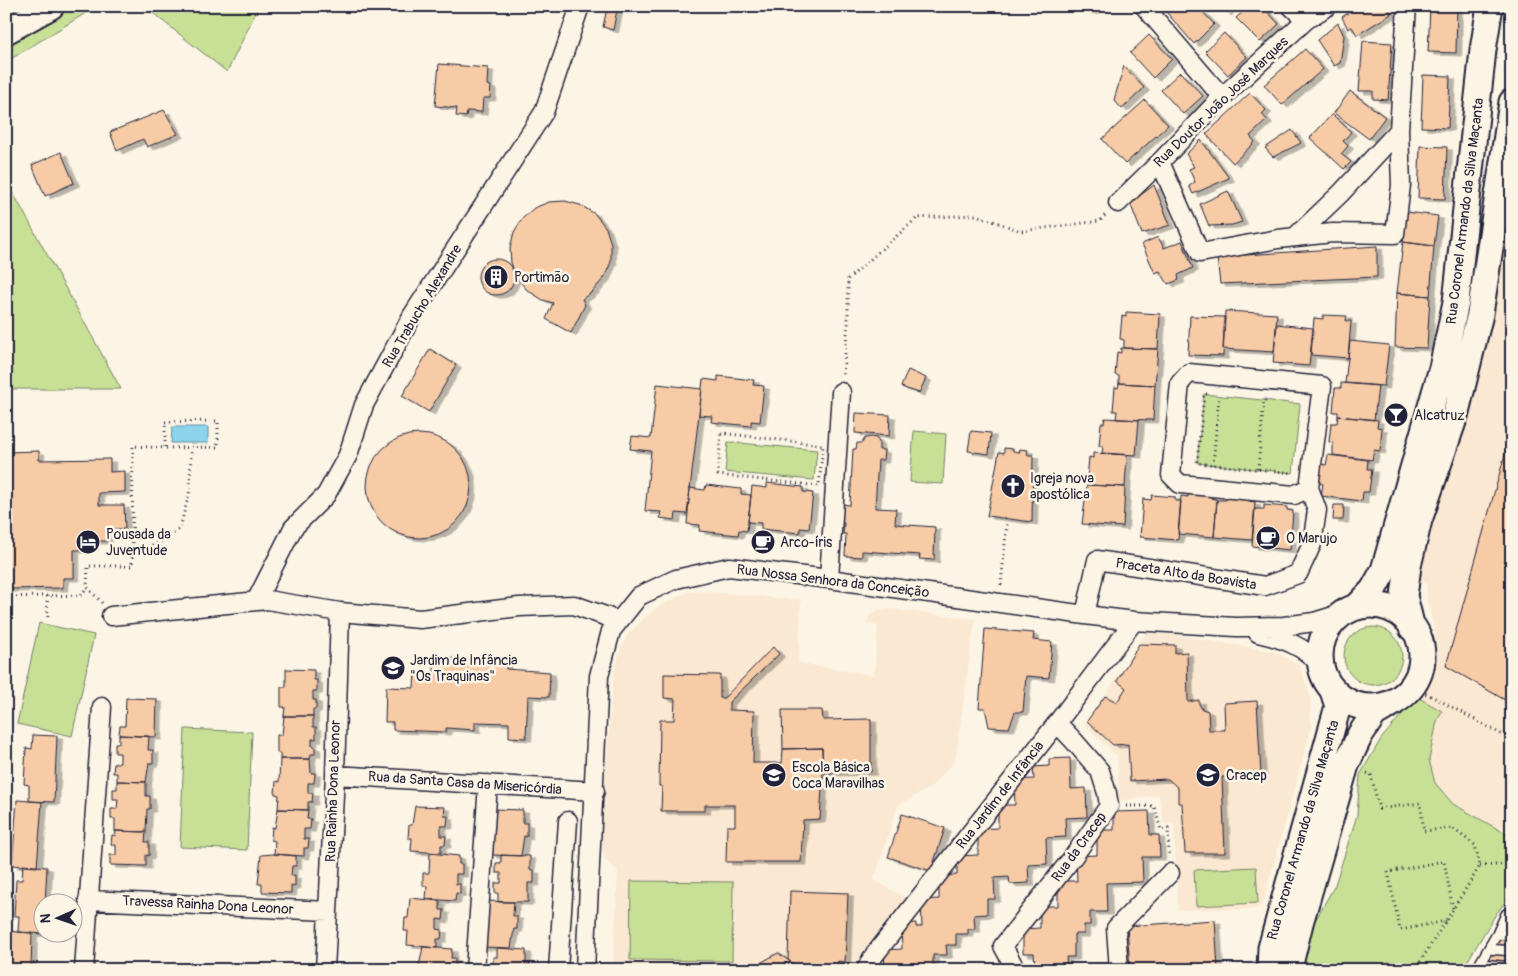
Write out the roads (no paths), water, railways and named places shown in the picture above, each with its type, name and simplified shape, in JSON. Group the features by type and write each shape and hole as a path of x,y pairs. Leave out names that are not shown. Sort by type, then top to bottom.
{"main road":[{"path":"6,31 52,6"},
{"name":"Rua Coronel Armando da Silva Maçanta","path":"1270,970 1271,948 1338,706 1333,691 1326,681 1321,665 1320,651 1325,634 1336,620 1351,610 1372,590 1384,570 1442,368 1456,302 1483,50 1490,6"},
{"name":"Rua Coronel Armando da Silva Maçanta","path":"1412,628 1404,596 1408,566 1418,520 1455,416 1480,314 1512,102"},
{"name":"Rua Coronel Armando da Silva Maçanta","path":"1291,970 1290,964 1300,923 1346,765 1360,735 1374,714 1404,693 1418,675 1421,659 1419,641 1412,628 1402,616 1386,608 1372,606 1351,610"},
{"path":"1333,691 1347,702 1363,707 1381,706 1404,693"}],"street":[{"name":"Rua Trabucho Alexandre","path":"256,601 293,528 326,495 348,454 364,405 412,316 544,112 580,6"},
{"path":"1144,6 1222,97"},
{"path":"1291,6 1306,20"},
{"name":"Rua Doutor João José Marques","path":"1118,203 1222,97 1306,20 1328,6"},
{"path":"1160,162 1200,253 1295,237 1332,233 1395,234 1401,185 1399,130 1407,6"},
{"path":"1295,237 1340,193 1399,130"},
{"name":"Praceta Alto da Boavista","path":"1085,615 1097,560 1264,586 1298,574 1312,544 1317,510 1309,488 1322,386 1188,373 1180,383 1171,475 1175,480 1180,484 1294,495 1309,488"},
{"path":"829,579 841,392"},
{"name":"Rua Nossa Senhora da Conceição","path":"585,970 599,676 611,631 639,596 676,579 729,567 1085,615 1236,627"},
{"path":"113,616 267,600 340,612 420,618 519,607 574,605 619,621"},
{"path":"1236,627 1304,624 1351,610"},
{"name":"Rua Rainha Dona Leonor","path":"325,970 335,775 340,612"},
{"name":"Rua Jardim de Infância","path":"866,970 872,958 1057,723 1134,620"},
{"path":"1236,627 1284,640 1311,654 1321,665"},
{"path":"84,970 102,707"},
{"name":"Rua da Cracep","path":"1016,970 1003,946 1109,806 1100,771 1057,723"},
{"name":"Rua da Santa Casa da Misericórdia","path":"335,775 595,791"},
{"path":"475,970 488,784"},
{"path":"558,970 568,821"},
{"path":"1119,970 1116,928 1170,873"},
{"path":"563,899 589,899"},
{"name":"Travessa Rainha Dona Leonor","path":"88,900 328,911"}],"lane":[{"path":"1478,967 1506,914 1512,915"},
{"path":"1497,934 1512,935"},
{"path":"1489,949 1512,951"},
{"path":"1478,967 1512,967"}],"water":[{"path":"172,427 208,427 208,443 171,443"}],"place":[{"name":"Portimão","path":"496,277"},
{"name":"Alcatruz","path":"1396,415"},
{"name":"Igreja nova apostólica","path":"1013,486"},
{"name":"O Marujo","path":"1268,538"},
{"name":"Pousada da Juventude","path":"88,542"},
{"name":"Arco-íris","path":"763,542"},
{"name":"Jardim de Infância \"Os Traquinas\"","path":"393,668"},
{"name":"Escola Básica Coca Maravilhas","path":"774,775"},
{"name":"Cracep","path":"1208,775"}]}
